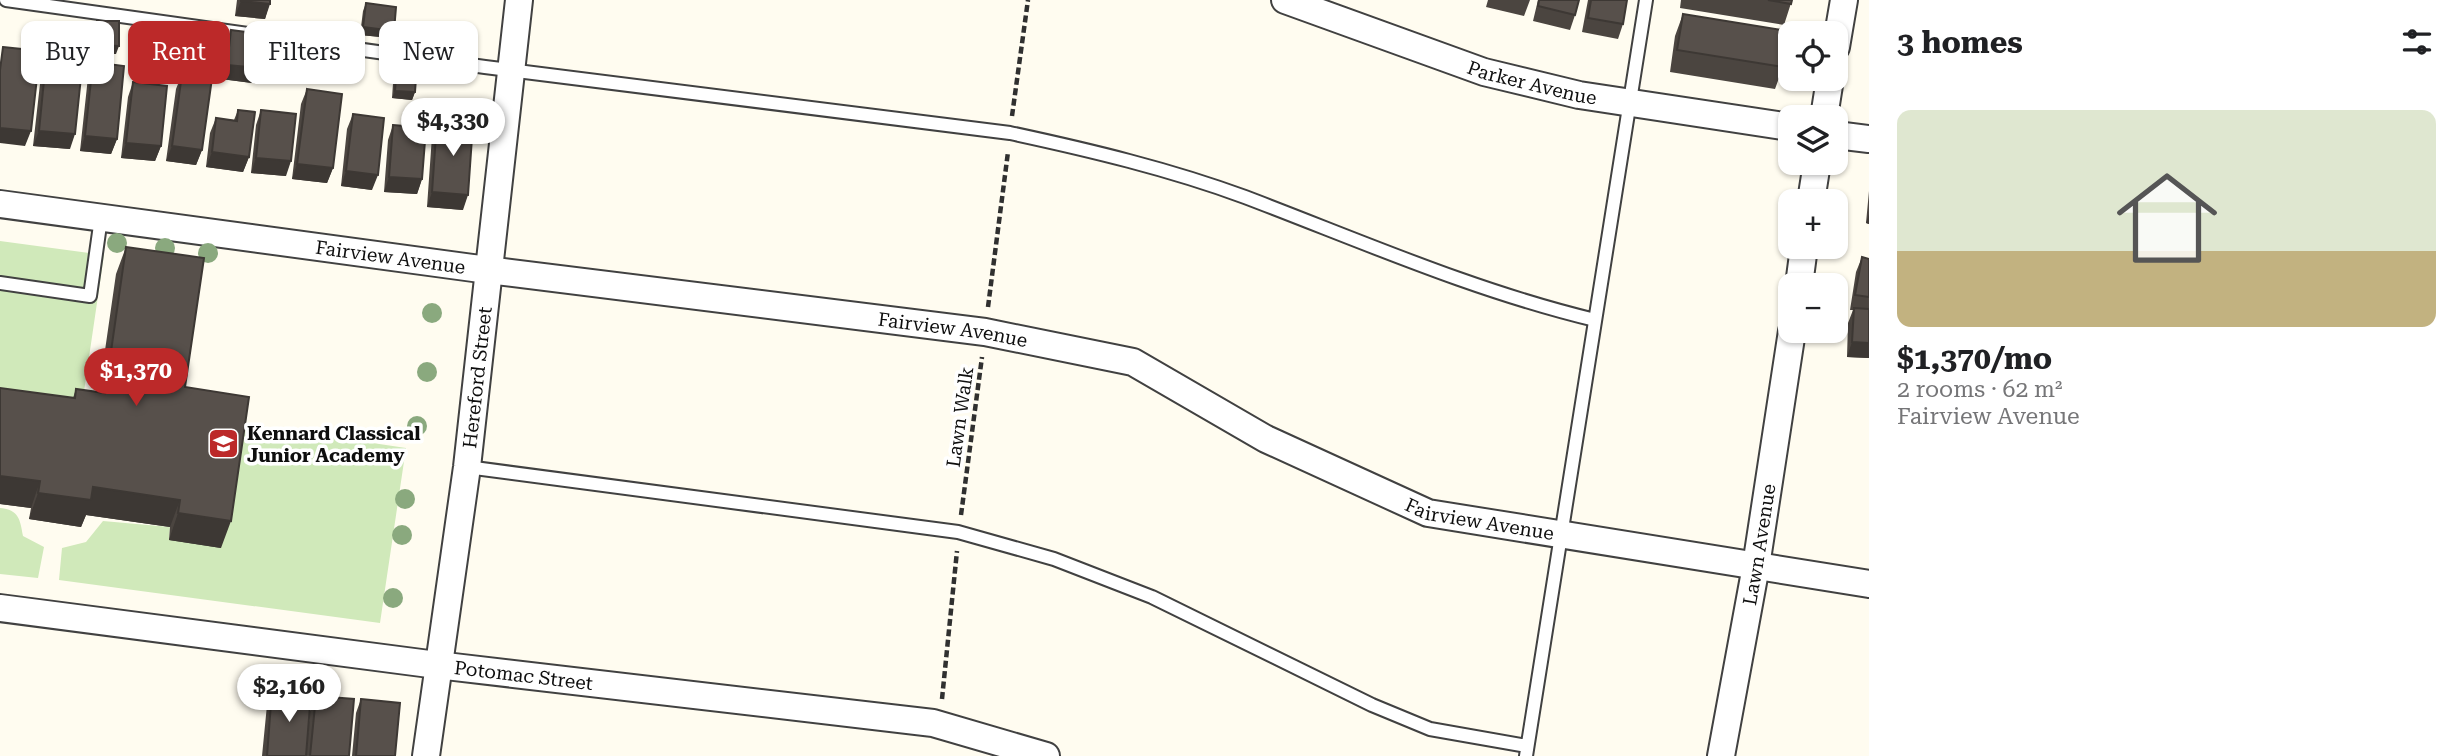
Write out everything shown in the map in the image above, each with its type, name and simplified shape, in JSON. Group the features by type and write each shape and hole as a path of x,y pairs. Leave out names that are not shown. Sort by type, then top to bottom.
{"street":[{"name":"Hereford Street","path":"426,756 467,467 519,0"},
{"name":"Parker Avenue","path":"1285,0 1484,72 1579,95 1778,126"},
{"path":"1840,21 1844,0"},
{"path":"1848,136 1869,139"},
{"name":"Fairview Avenue","path":"0,204 488,270 985,332 1133,362 1266,439 1428,513 1563,538 1869,584"},
{"name":"Lawn Avenue","path":"1721,756 1756,566 1790,343"},
{"name":"Potomac Street","path":"0,608 437,666 940,725 1046,756"}],"lane":[{"path":"6,0 510,70 1010,133 1089,150 1243,196 1482,288 1595,320"},
{"path":"467,467 958,532 1054,559 1152,597 1372,705 1430,729 1527,751 1563,538 1646,0"},
{"path":"0,283 90,296 101,218"}],"path":[{"name":"Lawn Walk","path":"940,725 958,532 1028,0"}],"green space":[{"path":"0,241 104,255 82,405 0,416"},
{"path":"239,423 406,448 380,623 59,580 62,548 86,542 103,521 170,527 169,539"},
{"path":"0,508 15,513 23,536 44,547 38,578 0,574"}],"building":[{"path":"270,0 270,4 241,1"},
{"path":"1539,0 1579,0 1575,15 1538,6"},
{"path":"1591,0 1627,0 1623,24 1588,18"},
{"path":"1768,0 1792,0 1791,4"},
{"path":"366,3 396,7 395,21 379,21 379,29 365,27"},
{"path":"1683,14 1778,29 1778,66 1677,50"},
{"path":"114,21 119,21 119,46 114,46"},
{"path":"231,30 244,32 244,67 230,65"},
{"path":"3,47 21,49 21,84 36,84 31,131 0,128 0,70"},
{"path":"114,65 124,66 117,139 85,136 91,84 114,84"},
{"path":"44,84 80,84 75,134 39,131"},
{"path":"133,84 167,86 161,146 126,143"},
{"path":"181,84 211,84 202,150 172,146"},
{"path":"395,84 416,84 415,92 395,91"},
{"path":"307,89 342,94 333,168 297,164"},
{"path":"238,110 255,112 249,157 212,152 216,118 237,121"},
{"path":"261,110 296,114 291,161 256,158"},
{"path":"353,114 384,118 378,175 346,171"},
{"path":"437,121 473,123 468,195 432,192"},
{"path":"393,125 426,128 422,179 389,177"},
{"name":"Kennard Classical Junior Academy","path":"126,247 204,258 185,387 249,397 231,521 178,513 180,500 93,487 91,500 38,493 40,481 0,476 0,388 75,398 76,389 105,393"},
{"path":"1862,257 1869,259 1869,297 1855,295"},
{"path":"1854,308 1869,309 1869,343 1852,342"},
{"path":"272,690 311,693 306,756 267,756"},
{"path":"316,696 354,699 349,756 310,756"},
{"path":"361,699 400,703 395,756 356,756"}],"place":[{"name":"Kennard Classical Junior Academy","path":"224,444"}]}
